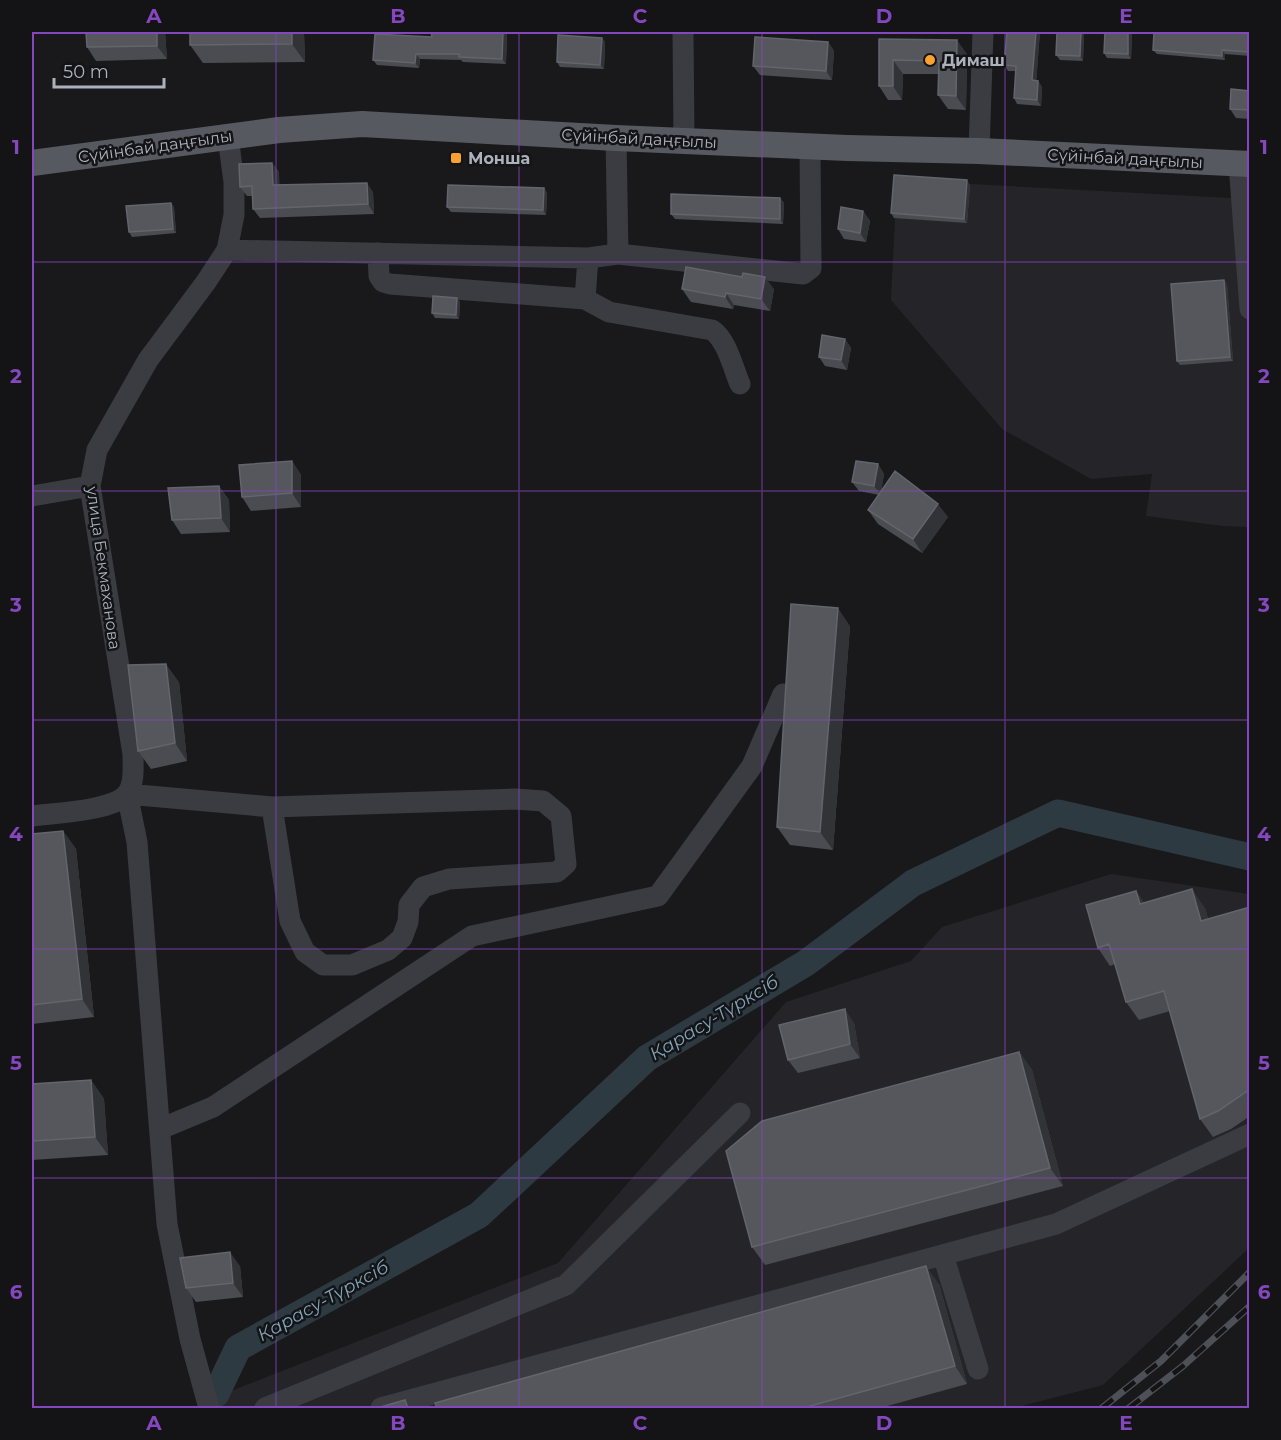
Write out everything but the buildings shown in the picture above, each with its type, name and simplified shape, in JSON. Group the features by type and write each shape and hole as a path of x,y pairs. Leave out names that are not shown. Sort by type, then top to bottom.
{"main road":[{"name":"Сүйінбай даңғылы","path":"32,163 279,130 362,124 810,147 979,151 1244,164"}],"street":[{"path":"683,32 684,140"},
{"path":"979,151 983,32"},
{"name":"улица Бекмаханова","path":"126,794 133,779 133,754 90,486 97,450 125,400 148,360 206,282 226,249 234,215 234,182 228,137"},
{"path":"616,138 618,254"},
{"path":"226,249 588,258 618,254 803,274 811,268 810,147"},
{"path":"1244,164 1250,309"},
{"path":"378,253 379,276 383,282 390,284 585,299 609,312 712,330 722,342 740,384"},
{"path":"585,299 588,258"},
{"path":"32,496 90,486"},
{"path":"160,1129 213,1107 472,936 658,896 752,766 783,694"},
{"path":"32,816 109,806 126,794 272,807 515,799 543,801 561,816 566,864 557,872 449,879 423,887 409,905 408,922 402,938 388,950 352,965 323,966 304,952 290,921 272,807"},
{"path":"126,794 137,842 167,1224 190,1339 209,1408"},
{"path":"265,1408 566,1285 740,1113"},
{"path":"381,1408 429,1403 1056,1224 1250,1134"},
{"path":"943,1255 978,1369"}],"shaded area":[{"path":"897,180 1249,199 1249,527 1146,516 1152,474 1091,479 1002,429 891,300"},
{"path":"1111,874 1249,894 1249,1248 1103,1385 1014,1408 215,1408 213,1398 558,1263 786,1002 911,961 942,927"}],"waterway":[{"name":"Қарасу-Түрксіб","path":"216,1394 238,1348 479,1215 647,1058 806,963 913,883 1058,813 1250,857"}],"railway":[{"path":"1102,1408 1161,1361 1250,1272"},
{"path":"1129,1408 1183,1366 1250,1306"}],"place":[{"name":"Димаш","path":"930,60"},
{"name":"Монша","path":"456,158"}]}
